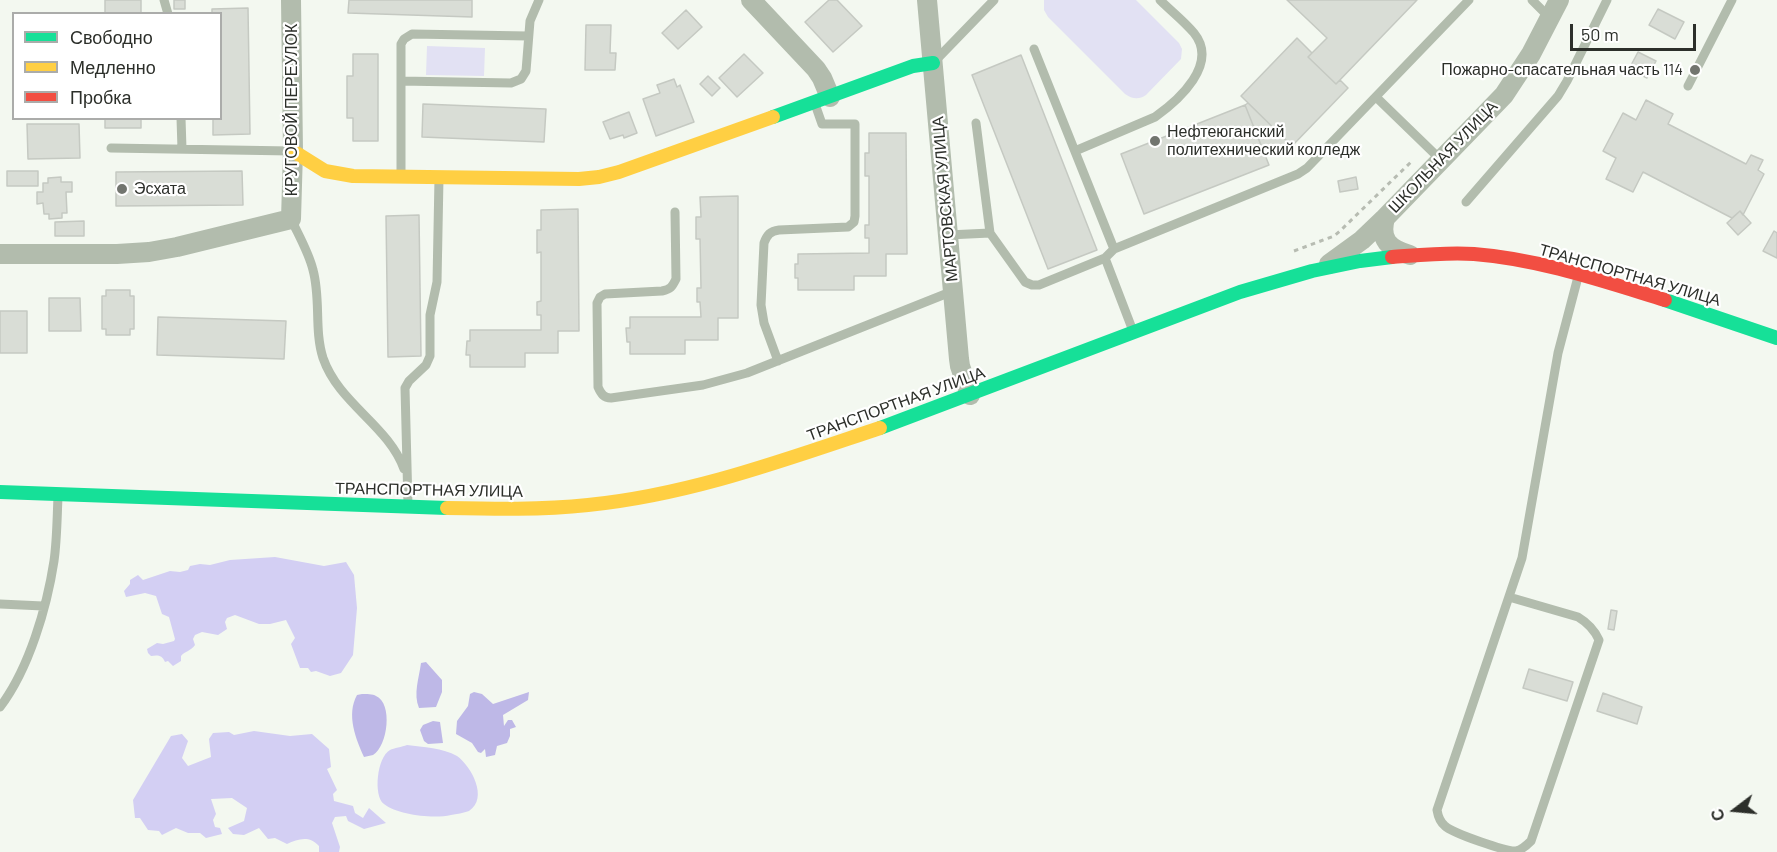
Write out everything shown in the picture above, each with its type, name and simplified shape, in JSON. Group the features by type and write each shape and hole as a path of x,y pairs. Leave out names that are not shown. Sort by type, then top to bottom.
{"street":[{"name":"КРУГОВОЙ ПЕРЕУЛОК","path":"291,0 293,151 291,219"},
{"path":"751,0 816,69 822,78 823,100"},
{"name":"МАРТОВСКАЯ УЛИЦА","path":"927,0 960,366 970,395"},
{"name":"ШКОЛЬНАЯ УЛИЦА","path":"1325,267 1362,240 1384,218 1434,154 1504,95 1531,54 1555,9"},
{"path":"293,151 325,171 337,174 401,177 599,177 823,100 913,66 933,63"},
{"path":"1384,218 1382,229 1387,243 1395,250 1410,255"},
{"path":"0,254 149,252 291,219"},
{"name":"ТРАНСПОРТНАЯ УЛИЦА","path":"0,492 408,508 527,509 588,505 642,497 741,474 880,429 1248,289 1296,273 1410,255 1470,254 1515,260 1578,274 1640,289 1777,339"}],"lane":[{"path":"401,81 511,83 521,80 526,71 530,21 539,0"},
{"path":"933,63 994,0"},
{"path":"1075,151 1155,117 1191,83 1198,72 1202,58 1201,45 1194,34 1160,0"},
{"path":"976,123 990,233 1025,282 1039,285 1105,258 1114,249 1298,174 1307,168 1469,0"},
{"path":"1532,0 1555,9"},
{"path":"1466,202 1558,96 1607,0"},
{"path":"1688,86 1732,0"},
{"path":"401,177 401,44 404,39 412,34 528,36"},
{"path":"1034,49 1114,249"},
{"path":"1376,97 1434,154"},
{"path":"778,362 764,323 761,305 766,236 772,231 779,230 849,227 854,222 855,124 822,124 823,100"},
{"path":"181,120 182,149"},
{"path":"111,148 293,151"},
{"path":"408,508 405,388 426,365 430,356 430,315 436,282 439,177"},
{"path":"675,212 676,279 673,286 662,291 605,294 597,303 598,387 605,398 703,385 747,373 953,291"},
{"path":"291,219 314,271 323,357 334,381 390,444 402,463 407,478"},
{"path":"948,235 990,233"},
{"path":"1105,258 1134,332"},
{"path":"1509,597 1578,617 1588,623 1599,640 1531,841 1524,848 1516,851 1506,850 1453,832 1439,818 1437,810 1522,558 1558,353 1578,274"},
{"path":"0,706 24,668 43,606 54,560 58,495"},
{"path":"0,604 43,606"}],"path":[{"path":"1291,253 1334,236 1434,154"}],"shaded area":[{"path":"1044,0 1136,0 1179,43 1182,49 1181,59 1146,95 1138,98 1130,97 1048,17 1044,10"},
{"path":"427,46 485,48 484,76 426,75"},
{"path":"275,557 324,566 346,562 354,575 357,608 353,655 341,673 330,676 316,671 311,672 308,668 300,668 291,644 295,638 286,620 259,624 235,615 227,618 225,622 227,629 218,635 202,632 195,635 193,639 195,645 181,656 181,661 173,666 161,657 151,656 148,653 147,649 157,643 163,644 175,639 169,617 162,614 156,596 145,593 126,597 124,591 130,584 130,580 138,575 143,580 170,571 180,572 188,570 190,566 200,564 210,565 230,560"},
{"path":"426,662 442,680 442,692 436,707 419,708 416,697 417,686 421,663"},
{"path":"474,692 482,694 493,704 529,692 528,700 503,715 504,726 508,720 512,720 516,727 510,729 507,743 497,746 495,755 486,757 485,749 481,753 478,752 472,743 456,734 457,721 468,706 470,694"},
{"path":"357,695 375,695 381,700 386,715 382,743 373,755 364,757 355,735 352,719"},
{"path":"433,721 440,722 443,743 428,744 424,741 420,730 423,725"},
{"path":"254,731 290,736 312,734 329,749 331,767 327,769 337,790 333,794 334,801 353,806 355,813 363,818 369,808 386,823 364,829 348,821 346,816 335,817 332,823 340,847 339,852 319,852 319,846 311,840 299,840 287,844 275,838 268,839 259,828 244,835 233,834 228,828 244,821 247,808 232,798 211,799 216,814 213,820 215,827 220,828 222,834 206,838 200,833 188,833 176,828 162,835 159,831 148,830 140,818 135,818 133,800 171,736 182,734 188,741 182,758 188,766 211,757 209,739 213,733 229,732 234,735"},
{"path":"407,745 433,748 457,756 468,767 476,782 478,798 475,805 469,811 435,817 398,811 384,804 378,793 379,768 382,760 390,750"}],"building":[{"path":"105,0 141,0 141,12 105,12"},
{"path":"174,0 185,0 185,9 174,9"},
{"path":"349,0 472,0 472,17 348,13"},
{"path":"829,0 837,0 862,26 833,52 805,22"},
{"path":"1287,0 1417,0 1336,84 1308,57 1327,38"},
{"path":"248,8 250,134 213,135 213,120 222,120 222,12 212,12 212,9"},
{"path":"1658,9 1684,22 1675,39 1649,25"},
{"path":"686,10 702,27 678,49 662,33"},
{"path":"586,25 611,25 610,53 616,53 615,70 585,70"},
{"path":"1297,38 1312,53 1308,57 1336,84 1340,80 1348,88 1292,146 1241,96"},
{"path":"1638,52 1656,61 1647,78 1629,69"},
{"path":"353,54 378,54 378,141 353,141 353,118 347,118 347,76 353,76"},
{"path":"744,54 763,73 737,97 719,78"},
{"path":"1021,55 1097,250 1048,269 972,75"},
{"path":"708,76 720,88 712,96 700,84"},
{"path":"674,79 677,87 680,85 694,122 656,136 643,99 660,93 657,85"},
{"path":"1646,100 1673,114 1668,124 1746,164 1751,155 1763,160 1758,170 1764,174 1743,215 1740,211 1732,218 1643,172 1633,192 1606,179 1616,158 1603,151 1623,113 1636,120"},
{"path":"1248,103 1290,144 1264,153 1245,105"},
{"path":"423,104 546,109 544,142 422,137"},
{"path":"1245,105 1269,165 1144,214 1121,154"},
{"path":"629,112 637,133 624,138 623,135 610,139 603,122"},
{"path":"105,120 141,120 141,128 105,128"},
{"path":"27,124 79,124 80,158 28,159"},
{"path":"869,133 906,133 907,254 886,254 886,276 854,276 854,290 798,290 795,264 798,264 798,254 869,253 869,238 865,238 865,225 869,225 869,176 865,176 865,153 869,153"},
{"path":"7,171 38,171 38,186 7,186"},
{"path":"242,171 243,205 116,206 116,172"},
{"path":"61,177 61,182 72,182 72,192 66,192 67,213 62,213 62,218 49,219 49,214 44,214 43,203 37,204 37,192 43,192 43,183 48,183 48,178"},
{"path":"1356,177 1358,189 1340,192 1338,181"},
{"path":"738,196 738,318 718,318 718,340 685,340 685,354 630,354 630,342 627,342 626,328 630,328 630,317 701,317 700,302 697,302 697,288 701,288 700,239 696,239 696,217 701,217 700,197"},
{"path":"578,209 579,331 558,331 558,353 525,353 525,367 470,367 470,355 466,355 470,330 541,330 541,315 537,315 537,302 541,301 541,252 537,253 537,230 541,230 541,210"},
{"path":"1740,211 1751,223 1738,235 1727,223"},
{"path":"419,215 421,356 388,357 386,216"},
{"path":"84,221 84,236 55,236 55,222"},
{"path":"1774,231 1777,233 1777,258 1763,251"},
{"path":"106,290 130,290 130,296 134,296 134,329 130,329 130,335 106,335 106,329 102,329 102,296 106,296"},
{"path":"49,298 80,298 81,331 49,331"},
{"path":"0,311 27,311 27,353 0,353"},
{"path":"158,317 286,321 284,359 157,355"},
{"path":"1611,610 1617,611 1614,630 1608,629"},
{"path":"1529,669 1573,682 1567,701 1523,688"},
{"path":"1603,693 1642,707 1637,724 1597,711"}],"traffic: fast":[{"path":"773,117 913,66 933,63"},
{"path":"880,428 1240,292 1312,271 1392,257"},
{"path":"1665,300 1777,338"},
{"path":"0,492 447,508"}],"traffic: slow":[{"path":"293,151 325,171 353,176 579,179 619,172 773,117"},
{"path":"447,508 553,508 626,500 736,475 880,428"}],"traffic: jam":[{"path":"1392,257 1454,253 1498,257 1571,272 1665,300"}],"place":[{"name":"Пожарно-спасательная часть 114","path":"1695,70"},
{"name":"Нефтеюганский политехнический колледж","path":"1155,141"},
{"name":"Эсхата","path":"122,189"}]}
